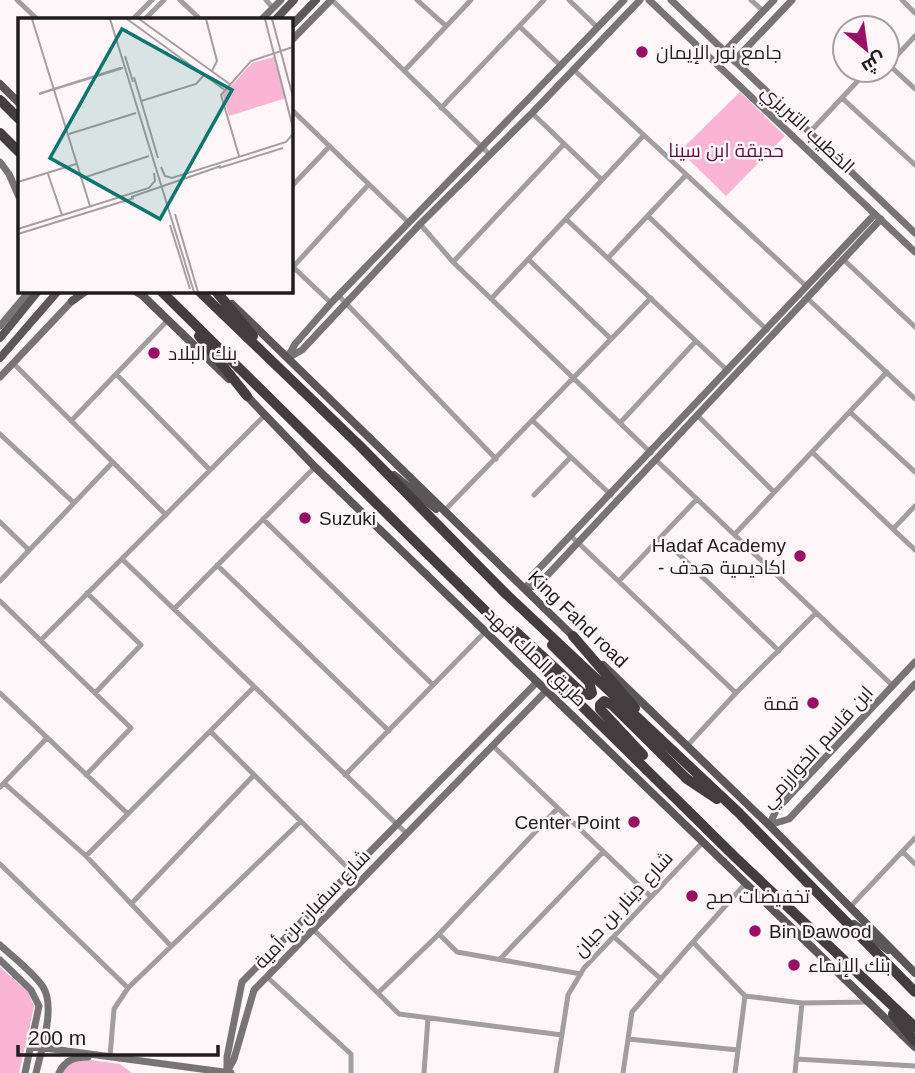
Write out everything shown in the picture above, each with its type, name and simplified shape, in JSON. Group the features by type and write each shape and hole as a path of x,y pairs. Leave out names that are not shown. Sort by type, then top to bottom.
{"highway":[{"path":"0,100 18,118"},
{"path":"0,133 18,151"},
{"name":"طريق الملك فهد","path":"162,292 706,826 915,1027"},
{"name":"طريق الملك فهد","path":"200,292 359,445 504,592 738,812 915,992"},
{"path":"218,292 288,376"},
{"path":"170,301 247,396"},
{"path":"451,576 480,599 582,693 589,695 592,692 589,682 504,592"},
{"path":"573,636 672,750"},
{"path":"706,826 600,709 604,701 612,705 687,779 738,812"},
{"path":"851,966 915,1041"}],"main road":[{"path":"277,18 295,0"},
{"path":"292,25 316,0"},
{"path":"0,84 18,102"},
{"path":"0,338 37,292"},
{"path":"0,358 57,292"},
{"path":"72,301 84,292"},
{"name":"طريق الملك فهد","path":"137,292 266,414 315,467 915,1047"},
{"name":"King Fahd road","path":"218,292 769,825 915,972"},
{"name":"طريق الملك فهد","path":"359,445 484,549"},
{"path":"821,897 907,965"}],"street":[{"path":"17,0 36,18"},
{"path":"134,18 152,0"},
{"path":"146,18 164,0"},
{"path":"180,0 199,18"},
{"path":"266,0 273,8"},
{"path":"263,18 281,0"},
{"path":"292,40 331,0 490,155"},
{"path":"417,0 446,26"},
{"path":"404,71 471,0"},
{"path":"441,108 544,0"},
{"path":"569,0 597,27"},
{"path":"288,358 295,344 331,303 624,0"},
{"path":"288,358 302,349 640,0"},
{"name":"الخطيب التبريزي","path":"649,0 915,252"},
{"name":"الخطيب التبريزي","path":"671,0 915,233"},
{"path":"751,0 763,11"},
{"path":"726,50 774,0"},
{"path":"734,61 792,0"},
{"path":"902,0 915,13"},
{"path":"519,26 561,66"},
{"path":"901,51 915,36"},
{"path":"574,70 807,288"},
{"path":"901,76 915,89"},
{"path":"809,133 855,84"},
{"path":"842,98 915,165"},
{"path":"292,110 409,223"},
{"path":"532,113 601,180"},
{"path":"491,299 644,135"},
{"path":"453,262 564,144"},
{"path":"292,186 330,146"},
{"path":"0,163 9,174 18,195"},
{"path":"608,258 686,175"},
{"path":"331,303 292,266 369,184"},
{"path":"648,216 767,330"},
{"path":"574,539 611,495 697,415 843,259 878,217"},
{"path":"526,590 532,576 574,539 653,456 728,371 878,217"},
{"path":"566,219 728,371"},
{"path":"421,224 453,262 815,614 893,686"},
{"path":"528,259 611,340"},
{"path":"843,259 915,327"},
{"path":"0,326 28,292"},
{"path":"339,296 496,459"},
{"path":"444,511 651,298"},
{"path":"807,298 915,399"},
{"path":"0,377 72,301"},
{"path":"72,421 167,321"},
{"path":"620,423 696,341"},
{"path":"13,363 166,514"},
{"path":"735,534 887,372"},
{"path":"116,374 210,470"},
{"path":"850,412 915,472"},
{"path":"41,640 266,414"},
{"path":"697,415 774,492"},
{"path":"533,421 611,495"},
{"path":"0,434 74,503"},
{"path":"813,452 915,550"},
{"path":"534,495 571,457"},
{"path":"0,581 113,461"},
{"path":"174,609 315,467"},
{"path":"619,581 697,499"},
{"path":"893,529 915,506"},
{"path":"263,519 433,685"},
{"path":"0,522 29,550"},
{"path":"661,537 779,651"},
{"path":"574,539 736,693"},
{"path":"122,559 407,834"},
{"path":"218,565 389,731"},
{"path":"88,593 141,645 95,693"},
{"path":"0,601 131,728 86,775"},
{"path":"687,746 815,614"},
{"path":"345,775 485,632"},
{"name":"ابن قاسم الخوارزمي","path":"769,825 777,809 915,662"},
{"name":"شارع سفيان بن أمية","path":"229,1073 227,1057 242,982 537,682"},
{"name":"ابن قاسم الخوارزمي","path":"769,825 789,819 915,684"},
{"path":"86,856 254,687"},
{"name":"شارع سفيان بن أمية","path":"229,1073 254,990 546,691"},
{"path":"0,693 128,814"},
{"path":"211,732 351,871"},
{"path":"47,738 2,785 86,856 171,946"},
{"path":"492,746 651,897"},
{"path":"131,904 254,775"},
{"path":"378,993 439,934 557,809"},
{"path":"110,1056 114,1009 128,988 300,821"},
{"path":"851,906 915,838"},
{"name":"شارع دينار بن حيان","path":"556,1073 568,995 581,974 703,842"},
{"path":"500,960 603,852"},
{"path":"903,852 915,864"},
{"path":"0,864 128,988"},
{"path":"623,1073 632,1012 745,884"},
{"path":"314,930 399,1014 562,1035"},
{"path":"439,934 457,952 581,974"},
{"path":"614,937 661,979"},
{"path":"693,942 745,996 802,1003 868,1002"},
{"path":"0,945 43,986 49,999 36,1073"},
{"path":"0,960 31,990 39,1006 25,1073"},
{"path":"267,977 351,1054 351,1073"},
{"path":"736,1073 745,996"},
{"path":"795,1073 802,1003"},
{"path":"424,1073 428,1018"},
{"path":"628,1039 738,1050"},
{"path":"30,1046 229,1073"},
{"path":"59,1073 66,1062 75,1057 110,1056"},
{"path":"796,1059 915,1066"}],"green space":[{"name":"حديقة ابن سينا","path":"740,92 785,136 726,196 680,151"},
{"path":"0,967 29,993 34,1007 19,1073 0,1073"},
{"path":"76,1058 120,1064 132,1073 62,1073"}],"place":[{"name":"جامع نور الإيمان","path":"642,52"},
{"name":"بنك البلاد","path":"154,353"},
{"name":"Suzuki","path":"305,518"},
{"name":"Hadaf Academy - اكاديمية هدف","path":"800,556"},
{"name":"قمة","path":"813,703"},
{"name":"Center Point","path":"634,822"},
{"name":"تخفيضات صح","path":"692,896"},
{"name":"Bin Dawood","path":"755,931"},
{"name":"بنك الإنماء","path":"794,965"}]}
